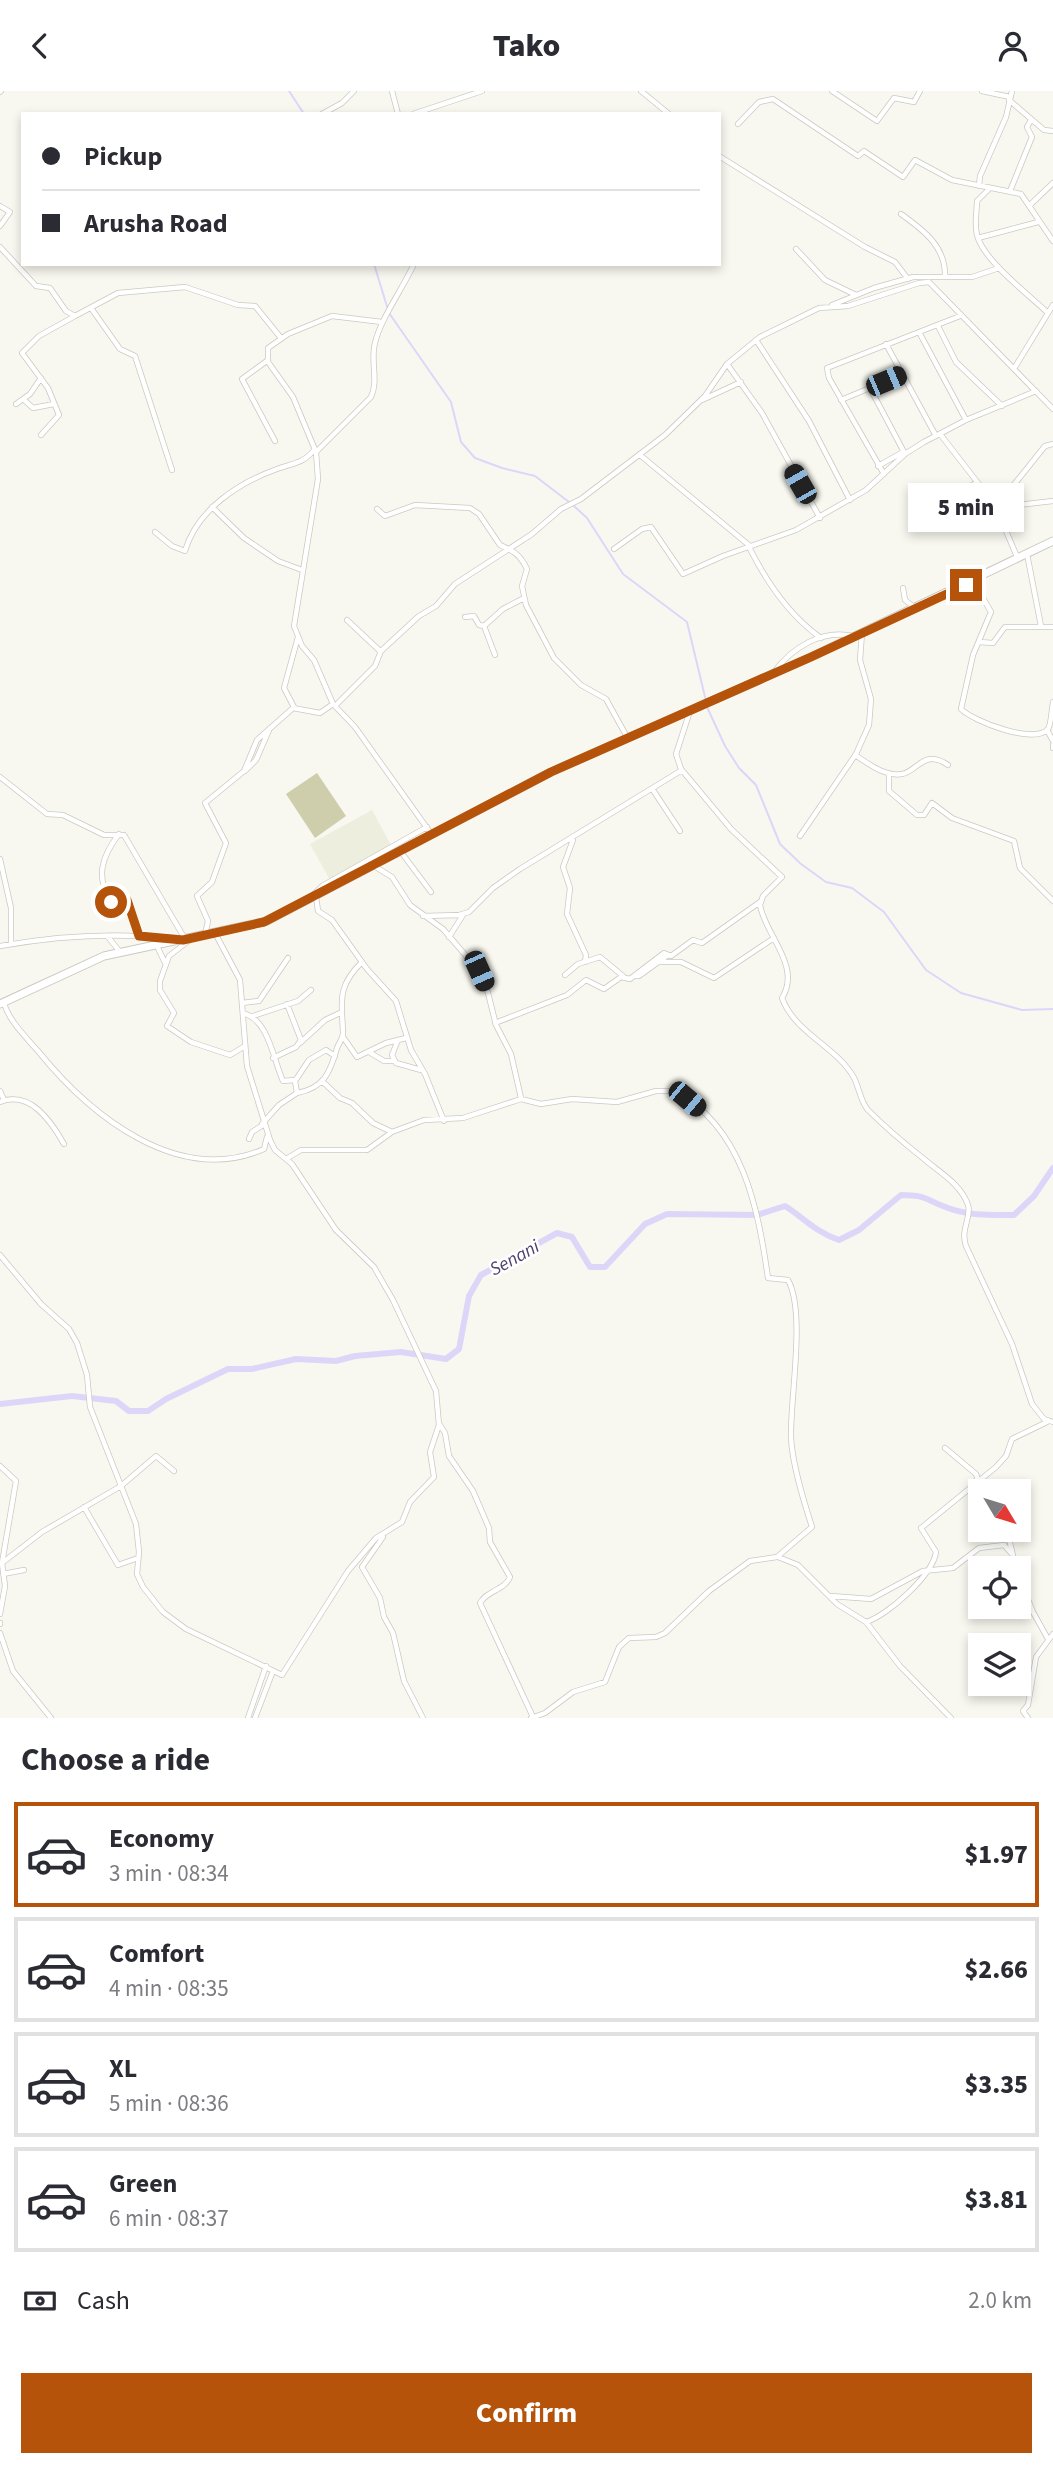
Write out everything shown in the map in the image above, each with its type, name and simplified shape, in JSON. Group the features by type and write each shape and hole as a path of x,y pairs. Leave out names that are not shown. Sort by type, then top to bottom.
{"main road":[{"path":"2,1003 91,960 264,922 551,772 916,609 1053,541"}],"street":[{"path":"326,112 342,103 354,91"},
{"path":"392,91 397,112"},
{"path":"419,112 482,91"},
{"path":"641,91 667,112"},
{"path":"832,91 877,121 894,98 914,103 920,91"},
{"path":"982,91 1010,99 1031,120 1046,131 1053,131"},
{"path":"979,186 982,169 1006,117 1012,91"},
{"path":"738,124 759,102 773,99 858,156 865,152 903,177 915,160 952,180 1024,196 1038,222 1053,241"},
{"path":"1010,191 1032,135 1027,127 1031,120"},
{"path":"721,157 846,236 888,257 908,279"},
{"path":"1030,205 1053,183"},
{"path":"990,188 978,199 978,238 984,252 1048,313"},
{"path":"0,206 10,212 0,226"},
{"path":"901,214 922,228 940,250 945,277"},
{"path":"978,238 1038,222"},
{"path":"0,247 36,286 49,287 65,311 75,316"},
{"path":"796,249 825,280 856,295"},
{"path":"155,532 175,548 185,551 200,520 212,507 262,476 298,464 316,451 371,397 375,386 373,352 383,322 413,266"},
{"path":"204,935 208,921 197,896 212,882 226,843 205,804 256,761 270,727 294,708 320,713 334,705 374,668 380,651 419,615 436,606 455,585 512,548 561,509 572,505 640,455 702,400 727,364 756,339 778,326 856,295 908,279 977,277 999,268"},
{"path":"830,306 843,307 927,282 1015,367 1053,409"},
{"path":"41,435 60,417 41,378 22,353 39,336 128,291 192,288 238,305 255,306 281,338"},
{"path":"1015,367 1053,305"},
{"path":"91,308 120,349 135,356 172,470"},
{"path":"383,322 332,316 281,338 268,348 268,359 296,403 316,451 318,479 294,618 298,636 314,660 334,705 355,727 433,835"},
{"path":"884,474 827,374 827,368 960,316"},
{"path":"938,326 956,362 1002,406"},
{"path":"919,333 966,420"},
{"path":"756,339 809,421 850,500"},
{"path":"886,344 901,375 938,435 997,505 1018,559"},
{"path":"268,359 242,379 275,440"},
{"path":"727,364 762,413 820,518"},
{"path":"841,400 901,375"},
{"path":"16,404 41,378"},
{"path":"702,400 741,382"},
{"path":"870,388 904,453"},
{"path":"878,466 966,420 1036,391"},
{"path":"23,399 33,408 54,404"},
{"path":"977,482 968,488 968,496 983,513 997,505 1045,446 1053,444"},
{"path":"614,549 642,529 651,527 683,574 820,518 850,500 884,474 904,453"},
{"path":"640,455 750,547 787,605 802,624 821,638"},
{"path":"997,505 1053,501"},
{"path":"377,509 385,516 415,505 470,508 479,514 500,545 512,548 527,569 522,584 527,610 558,664 581,685 606,699 627,737"},
{"path":"212,507 244,538 278,561 302,570"},
{"path":"1027,554 1041,626"},
{"path":"973,581 991,612 979,642 961,709 996,729 1022,733 1047,729"},
{"path":"904,588 905,600 916,609"},
{"path":"465,617 474,616 479,625 485,626 524,598"},
{"path":"347,620 380,651"},
{"path":"485,626 495,655"},
{"path":"979,642 993,643 1005,627 1053,627"},
{"path":"774,673 793,650 821,638 859,634 861,668 872,709 869,725 855,755 800,836"},
{"path":"294,708 284,688 298,636"},
{"path":"1053,702 1047,729 1053,745"},
{"path":"565,975 585,962 600,957 629,979 664,953 672,956 692,940 702,943 760,902 782,877 732,829 682,770 676,754 693,709"},
{"path":"855,755 889,773 904,774 917,763 936,759 948,765"},
{"path":"449,937 464,914 507,878 682,770"},
{"path":"889,773 889,791 917,815 924,815 932,803 951,818 1014,841 1020,867 1053,901"},
{"path":"0,776 47,814 63,815 104,835 119,834 125,837 187,939"},
{"path":"653,790 680,831"},
{"path":"427,827 322,886 314,897 318,911 332,920 362,962 396,1002 407,1027 407,1038 444,1121"},
{"path":"119,834 105,853 102,878 111,902 127,900 139,936"},
{"path":"573,839 563,867 570,888 568,914 586,955 585,962"},
{"path":"401,852 431,892"},
{"path":"0,859 11,908 11,944"},
{"path":"374,866 392,877 410,905 449,937 479,971 488,993 495,1023 511,1054 521,1098"},
{"path":"760,902 761,911 783,954 787,976 787,990 782,998 785,1004 807,1035 852,1075 868,1110 924,1159 940,1169 967,1202 968,1213 963,1232 966,1246 1012,1344 1032,1404 1051,1421 1012,1439 1003,1459 980,1479"},
{"path":"424,916 464,914"},
{"path":"0,1255 41,1304 73,1335 87,1375 90,1407 136,1524 138,1578 163,1612 189,1631 273,1671 284,1673 348,1571 372,1542 402,1523 410,1501 434,1478 430,1448 439,1425 436,1391 387,1287 374,1267 336,1230 286,1159 275,1150 262,1125 247,1066 242,1003 236,971 215,933"},
{"path":"0,946 53,938 139,936 187,939"},
{"path":"108,937 121,953"},
{"path":"658,963 681,962 714,978 774,938"},
{"path":"187,939 172,953 159,985 174,1013 167,1026 191,1042 230,1055 246,1046"},
{"path":"156,945 166,963"},
{"path":"633,976 639,977 668,955"},
{"path":"242,1003 259,1001 288,958"},
{"path":"362,962 350,975 340,1013 343,1037 356,1057 407,1038"},
{"path":"495,1023 563,997 586,980 604,989 624,977"},
{"path":"253,1017 300,1000 312,990"},
{"path":"2,1003 62,1080 117,1128 181,1155 208,1160 238,1158 264,1149 266,1132"},
{"path":"287,1004 301,1037 299,1044"},
{"path":"243,1013 253,1017 261,1025 283,1082 295,1080"},
{"path":"273,1058 305,1042 325,1020 340,1013"},
{"path":"249,1139 252,1132 262,1125 279,1105 297,1093 323,1082 343,1037"},
{"path":"398,1040 392,1055 397,1065 406,1064 414,1070 421,1070"},
{"path":"297,1093 295,1080 309,1060 325,1051 335,1056"},
{"path":"368,1052 384,1061 395,1061"},
{"path":"323,1082 340,1098 352,1103 373,1123 392,1132"},
{"path":"0,1091 2,1101 13,1099 33,1105 53,1125 64,1144"},
{"path":"286,1159 301,1150 367,1150 392,1132 424,1120 444,1121 482,1114 521,1098 541,1104 576,1099 617,1102 656,1091 676,1091 716,1123 741,1164 757,1215 768,1278 789,1280 795,1302 797,1340 792,1385 792,1451 812,1527 778,1557"},
{"path":"439,1425 445,1433 449,1456 473,1491 489,1528 490,1542 510,1577 510,1581 484,1597 480,1603 532,1717 545,1713 573,1692 605,1682 619,1647 629,1638 659,1636 750,1561 778,1557 798,1565 847,1612 866,1622 900,1666 951,1718"},
{"path":"945,1448 978,1476 978,1479"},
{"path":"2,1563 42,1532 121,1486 156,1456 174,1471"},
{"path":"0,1466 16,1481 2,1563 4,1574 0,1614"},
{"path":"866,1622 886,1614 930,1571 936,1552 921,1528 968,1489"},
{"path":"84,1507 118,1565 138,1558"},
{"path":"392,1530 378,1542 362,1567 380,1598 384,1617 393,1633 404,1681 423,1718"},
{"path":"1012,1542 1012,1554"},
{"path":"831,1596 866,1600 923,1571 953,1569 973,1552 989,1545 1004,1545 1012,1554"},
{"path":"4,1574 24,1570"},
{"path":"1031,1607 1048,1639"},
{"path":"0,1633 13,1671 28,1693 51,1718"},
{"path":"1028,1718 1023,1711 1028,1705 1036,1657 1053,1634"},
{"path":"248,1718 265,1666"},
{"path":"255,1718 273,1671"}],"shaded area":[{"path":"372,810 391,845 330,880 310,844"}],"green space":[{"path":"317,773 346,816 315,838 286,794"}],"waterway":[{"path":"289,91 303,112"},
{"path":"375,266 389,313 451,402 461,442 475,458 535,476 569,502"},
{"path":"574,506 587,518 623,574 687,622 706,701"},
{"path":"707,707 725,746 739,768 756,785 780,844 801,864 826,882 852,888 884,912 926,970 961,993 1022,1010 1053,1009"},
{"name":"Senani","path":"0,1404 72,1396 116,1401 129,1411 148,1411 166,1399 228,1369 252,1369 296,1359 336,1361 355,1356 401,1352 446,1359 459,1349 469,1296 481,1275 557,1233 572,1237 590,1267 605,1267 645,1224 667,1214 757,1215 785,1206 817,1229 839,1240 859,1230 901,1195 922,1197 964,1212 1014,1215 1034,1196 1053,1168"}],"route":[{"path":"111,902 127,900 139,936 183,940 264,922 551,772 743,688 966,585"}]}
